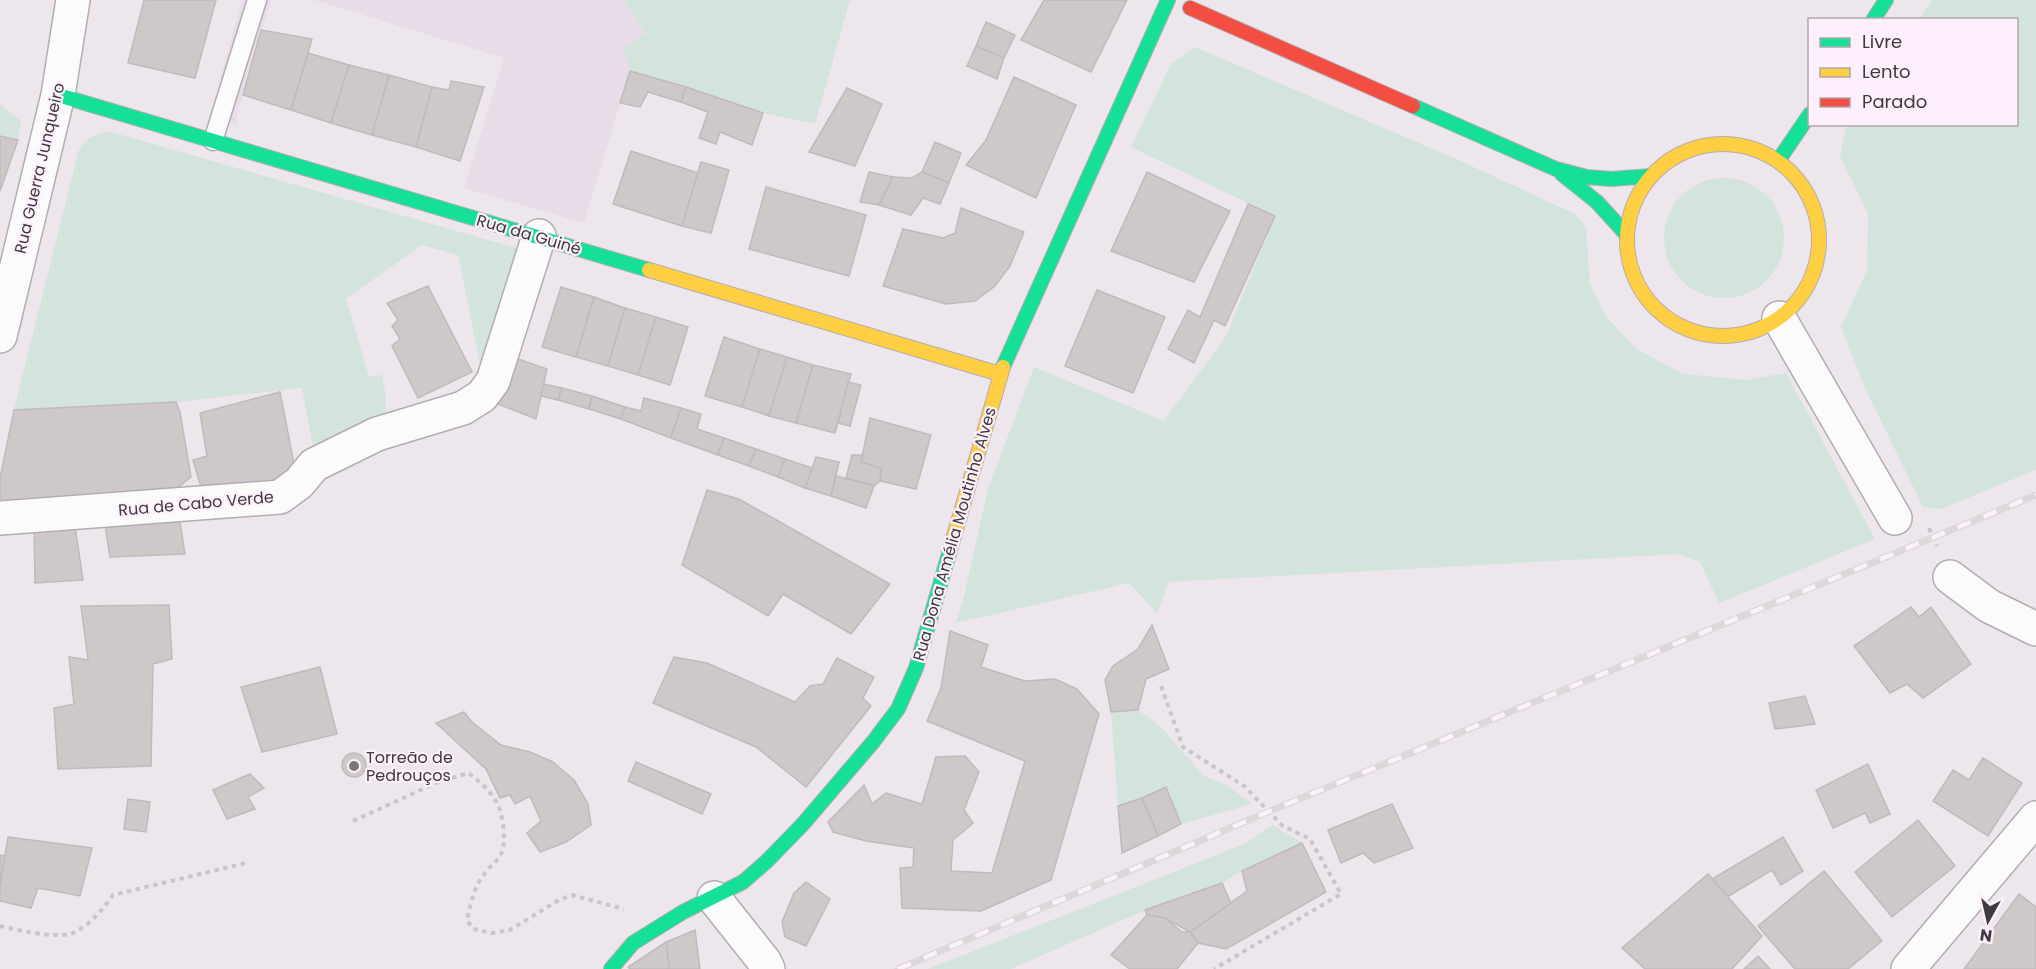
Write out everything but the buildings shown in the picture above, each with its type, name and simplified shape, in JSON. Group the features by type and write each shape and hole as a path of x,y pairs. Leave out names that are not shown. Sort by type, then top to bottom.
{"street":[{"name":"Rua Guerra Junqueiro","path":"0,336 8,266 58,95 73,0"},
{"path":"1874,18 1886,0"},
{"path":"1177,2 1556,169 1611,180 1651,176"},
{"name":"Rua Dona Amélia Moutinho Alves","path":"611,969 633,944 683,912 743,882 766,862 811,815 898,709 916,668 1000,374 1177,2"},
{"name":"Rua da Guiné","path":"58,95 1000,374"},
{"path":"1778,160 1808,115"},
{"path":"1725,144 1753,148 1778,160 1800,182 1815,209 1820,239 1815,270 1801,297 1779,318 1752,332 1721,336 1691,330 1664,316 1638,284 1630,265 1627,235 1634,203 1651,176 1673,158 1698,147 1725,144"},
{"path":"1556,169 1597,202 1627,235"},
{"name":"Rua de Cabo Verde","path":"0,518 280,496 299,483 314,465 377,434 464,408 482,396 493,381 539,236"},
{"path":"1779,318 1894,518"},
{"path":"1950,577 1989,606 2036,629"},
{"path":"1908,969 2036,818"},
{"path":"714,897 768,969"}],"lane":[{"path":"213,141 257,0"}],"path":[{"path":"1894,518 1905,529 1925,520 1950,577"},
{"path":"1161,687 1183,747 1244,786 1283,826 1310,839 1341,894 1214,969"},
{"path":"353,821 436,783 468,773 498,804 504,837 501,855 475,887 467,920 473,929 492,933 510,930 559,900 572,896 622,908 658,928"},
{"path":"0,927 36,934 74,933 101,912 113,895 246,863"}],"shaded area":[{"path":"242,0 271,0 238,111 236,120 240,125 209,119"},
{"path":"314,0 624,0 645,34 624,48 630,71 584,223 464,188 504,58"},
{"path":"624,0 850,0 815,124 763,113 630,71 624,48 645,33"},
{"path":"1932,0 2036,0 2036,470 1941,509 1923,507 1865,388 1841,327 1867,270 1868,214 1840,156 1848,126 2018,126 2018,18 1920,18"},
{"path":"1195,47 1454,158 1575,214 1586,227 1590,284 1606,316 1635,348 1683,374 1747,380 1786,373 1875,539 1719,603 1700,562 1679,554 1169,582 1157,613 1129,583 956,623 988,489 1034,367 1164,421 1226,336 1275,216 1131,147 1171,64"},
{"path":"0,104 21,121 18,140 0,136"},
{"path":"111,132 520,249 481,370 458,255 422,245 346,299 369,377 382,375 386,397 385,419 315,456 302,388 176,402 14,410 79,150 92,136"},
{"path":"1724,178 1747,183 1766,196 1779,215 1784,238 1779,261 1766,280 1747,293 1724,298 1701,293 1682,280 1669,261 1664,238 1669,215 1682,196 1701,183"},
{"path":"1138,710 1160,726 1204,776 1225,784 1252,804 1181,824 1165,787 1118,806 1111,712"},
{"path":"1273,825 1302,843 1222,883 1145,910 1011,969 928,969 1242,845"}],"railway":[{"path":"898,969 1270,811 2036,495"}],"traffic: fast":[{"path":"1003,367 1168,0"},
{"path":"1874,18 1886,0"},
{"path":"58,95 649,270"},
{"path":"1413,106 1556,169 1587,177 1611,179 1651,176"},
{"path":"1778,161 1808,117"},
{"path":"1562,174 1597,202 1627,235"},
{"path":"611,969 633,943 683,912 743,882 803,824 873,742 898,709 916,668 950,550"}],"traffic: slow":[{"path":"1723,144 1751,148 1776,160 1791,172 1803,187 1815,212 1819,240 1815,268 1803,293 1791,308 1776,320 1751,332 1723,336 1695,332 1670,320 1655,308 1643,293 1631,268 1627,240 1631,212 1643,187 1655,172 1670,160 1695,148 1723,144"},
{"path":"649,270 1000,374"},
{"path":"950,550 1003,367"}],"traffic: jam":[{"path":"1190,8 1413,106"}],"place":[{"name":"Torreão de Pedrouços","path":"354,766"}]}
